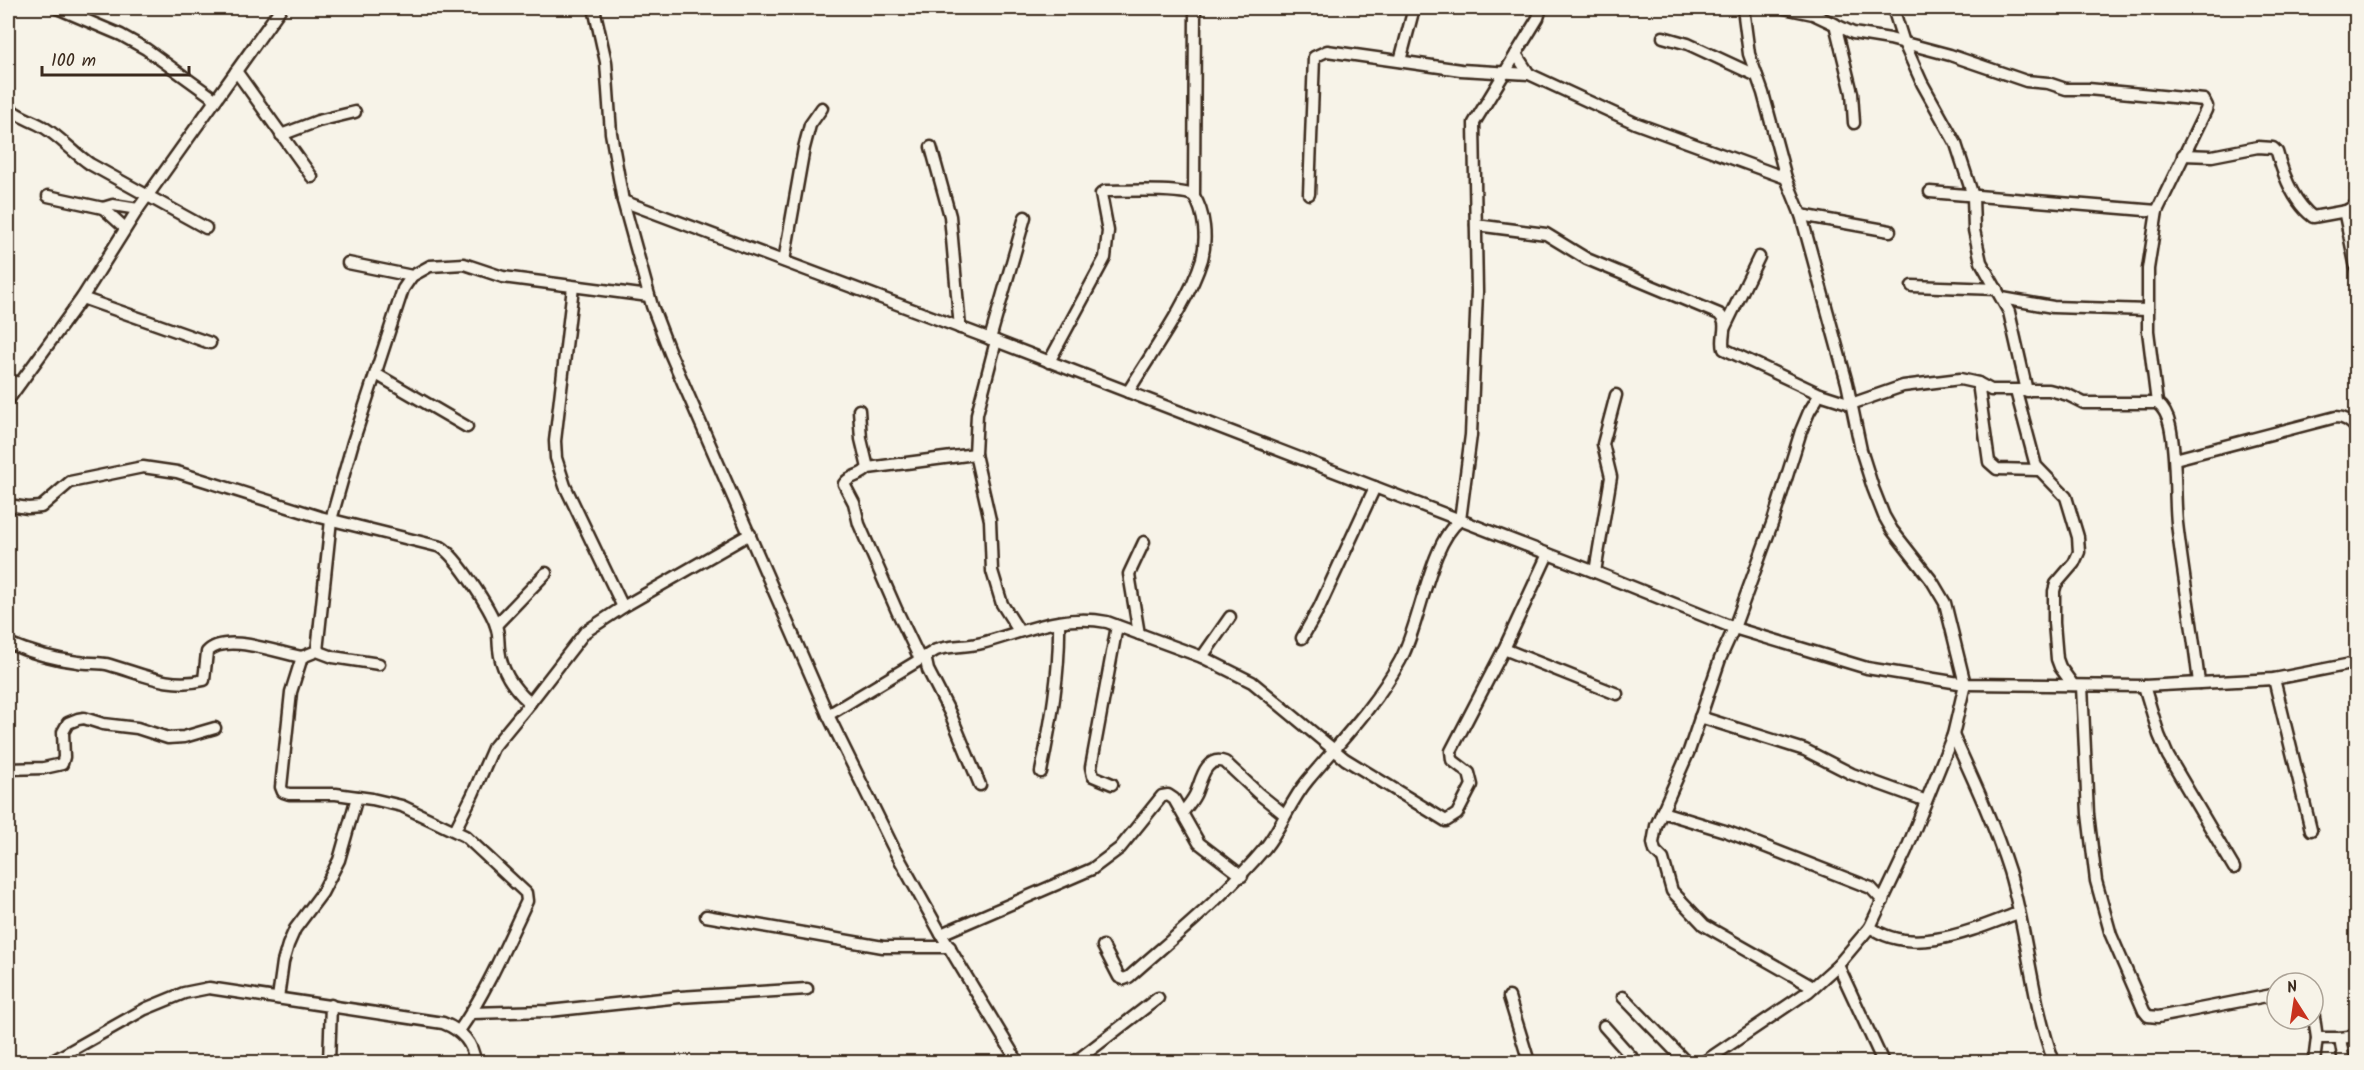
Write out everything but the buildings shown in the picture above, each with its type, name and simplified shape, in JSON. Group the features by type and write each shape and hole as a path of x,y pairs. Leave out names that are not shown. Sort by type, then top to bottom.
{"street":[{"path":"57,8 121,35 146,49 215,99"},
{"path":"8,400 82,298 138,208 280,8"},
{"path":"594,8 606,62 611,133 623,201 650,296 670,353 828,715 895,851 941,934 1017,1060 1003,1062"},
{"path":"1128,392 1181,304 1202,258 1203,221 1201,210 1194,196 1196,8"},
{"path":"1400,61 1414,8"},
{"path":"1103,946 1119,977 1124,979 1130,977 1242,876 1276,833 1284,814 1308,780 1335,750 1400,661 1410,639 1442,543 1451,527 1460,520 1470,435 1477,292 1474,123 1538,18 1541,8"},
{"path":"1704,1062 1813,987 1838,965 1870,927 1916,827 1924,801 1953,735 1965,684 1942,596 1892,530 1876,499 1861,450 1801,214 1786,178 1749,54 1743,8"},
{"path":"1784,8 1813,14 1853,33 1950,55 2026,81 2048,83 2066,89 2204,100 2206,110 2157,211 2148,269 2151,362 2157,403"},
{"path":"1893,8 1904,43 1922,83 1956,144 1972,196 1974,230 1981,262 2009,312 2038,470 2066,497 2078,537 2079,552 2074,563 2056,584 2053,597 2057,659 2060,667 2077,686 2096,881 2111,935 2148,1016 2158,1017 2265,996"},
{"path":"1835,24 1852,93 1854,123"},
{"path":"1663,38 1688,44 1757,76"},
{"path":"1309,194 1314,57 1328,51 1504,73 1529,74 1635,123 1786,178"},
{"path":"1516,54 1529,74"},
{"path":"236,71 312,177"},
{"path":"8,107 26,120 48,129 72,152 90,164 206,228"},
{"path":"784,261 804,148 810,125 822,108"},
{"path":"281,135 354,112"},
{"path":"931,147 950,216 960,328"},
{"path":"2183,155 2212,156 2258,147 2273,148 2277,152 2293,193 2309,214 2318,217 2346,211 2356,206"},
{"path":"1049,362 1105,258 1108,231 1101,200 1103,192 1177,192 1194,196"},
{"path":"1930,192 2157,211"},
{"path":"48,196 103,208 113,205 138,208"},
{"path":"623,201 1376,487 1734,628 1867,668 1965,684 2144,686 2274,679 2356,663"},
{"path":"103,208 125,228"},
{"path":"2346,211 2356,268"},
{"path":"1801,214 1890,231"},
{"path":"1019,631 1002,604 994,580 991,563 990,520 975,454 977,414 993,340 1025,217"},
{"path":"1476,225 1546,234 1587,259 1719,314 1725,327"},
{"path":"1759,257 1725,327 1722,343 1725,350 1820,394 1851,404 1903,386 1937,380 1960,379 1978,383 1991,390 2049,390 2068,395 2084,403 2157,403 2164,409 2170,425 2175,459 2173,474 2177,526 2199,683"},
{"path":"348,263 412,276"},
{"path":"317,651 331,520 353,442 404,289 412,276 430,266 464,264 503,277 650,296"},
{"path":"1912,286 2000,294 2053,307 2148,310"},
{"path":"573,287 556,426 556,458 565,486 623,607"},
{"path":"82,298 210,343"},
{"path":"376,374 467,427"},
{"path":"8,380 20,383"},
{"path":"1978,383 1989,462 1992,467 2038,470"},
{"path":"1813,987 1725,938 1692,915 1687,905 1672,891 1665,866 1653,843 1656,826 1689,752 1720,658 1734,628 1773,521 1801,431 1820,394"},
{"path":"1595,572 1611,477 1603,444 1616,395"},
{"path":"859,410 861,439 868,468"},
{"path":"2175,459 2336,417 2342,417 2356,428"},
{"path":"975,454 868,468 861,475 846,480 844,484 854,503 860,524 911,644 928,670 950,713 980,785"},
{"path":"8,505 41,507 70,482 143,467 186,474 331,520 441,547 458,561 496,625 505,673 530,703"},
{"path":"1302,638 1319,608 1376,487"},
{"path":"455,830 493,748 585,632 623,607 750,534"},
{"path":"1139,634 1129,574 1144,542"},
{"path":"828,715 920,659 946,647 981,643 1059,622 1093,620 1118,626 1202,657 1252,682 1345,759 1439,818 1452,819 1457,814 1472,784 1469,773 1452,760 1451,751 1504,649 1548,554"},
{"path":"496,625 546,573"},
{"path":"1202,657 1230,617"},
{"path":"1041,772 1056,693 1060,656 1059,622"},
{"path":"1112,784 1093,776 1091,767 1118,626"},
{"path":"8,644 44,657 110,665 156,681 167,682 189,683 204,680 207,652 216,644 232,643 302,657 317,651 333,657 379,664"},
{"path":"1504,649 1617,694"},
{"path":"302,657 291,692 283,757 282,790 289,794 336,794 402,806 455,830 473,842 528,896 472,1013 459,1031"},
{"path":"2274,679 2311,830"},
{"path":"2144,686 2168,756 2234,868"},
{"path":"1700,717 1805,750 1852,774 1924,801"},
{"path":"8,769 44,768 62,764 64,758 63,732 68,723 78,719 84,718 103,724 137,728 168,738 184,737 215,728"},
{"path":"1953,735 2006,863 2029,960 2037,1012 2054,1062"},
{"path":"1183,812 1195,795 1204,770 1215,761 1220,760 1284,814"},
{"path":"941,934 1092,869 1120,848 1162,796 1168,795 1174,799 1199,843 1242,876"},
{"path":"278,998 288,945 295,928 322,893 339,860 357,797"},
{"path":"1662,812 1728,832 1871,888 1883,901"},
{"path":"1871,888 1890,885"},
{"path":"1870,927 1882,936 1893,939 1928,939 1953,936 2019,913"},
{"path":"706,916 883,947 950,947"},
{"path":"1838,965 1883,1062"},
{"path":"51,1062 145,1009 184,993 209,988 443,1023 459,1031 474,1053 475,1062"},
{"path":"472,1013 549,1011 680,997 807,989"},
{"path":"1509,997 1529,1062"},
{"path":"1623,997 1686,1062"},
{"path":"1075,1062 1158,998"},
{"path":"329,1062 332,1005"},
{"path":"1604,1026 1636,1062"},
{"path":"2314,1062 2316,1031"},
{"path":"2317,1038 2356,1036"},
{"path":"2340,1038 2344,1062"}]}
